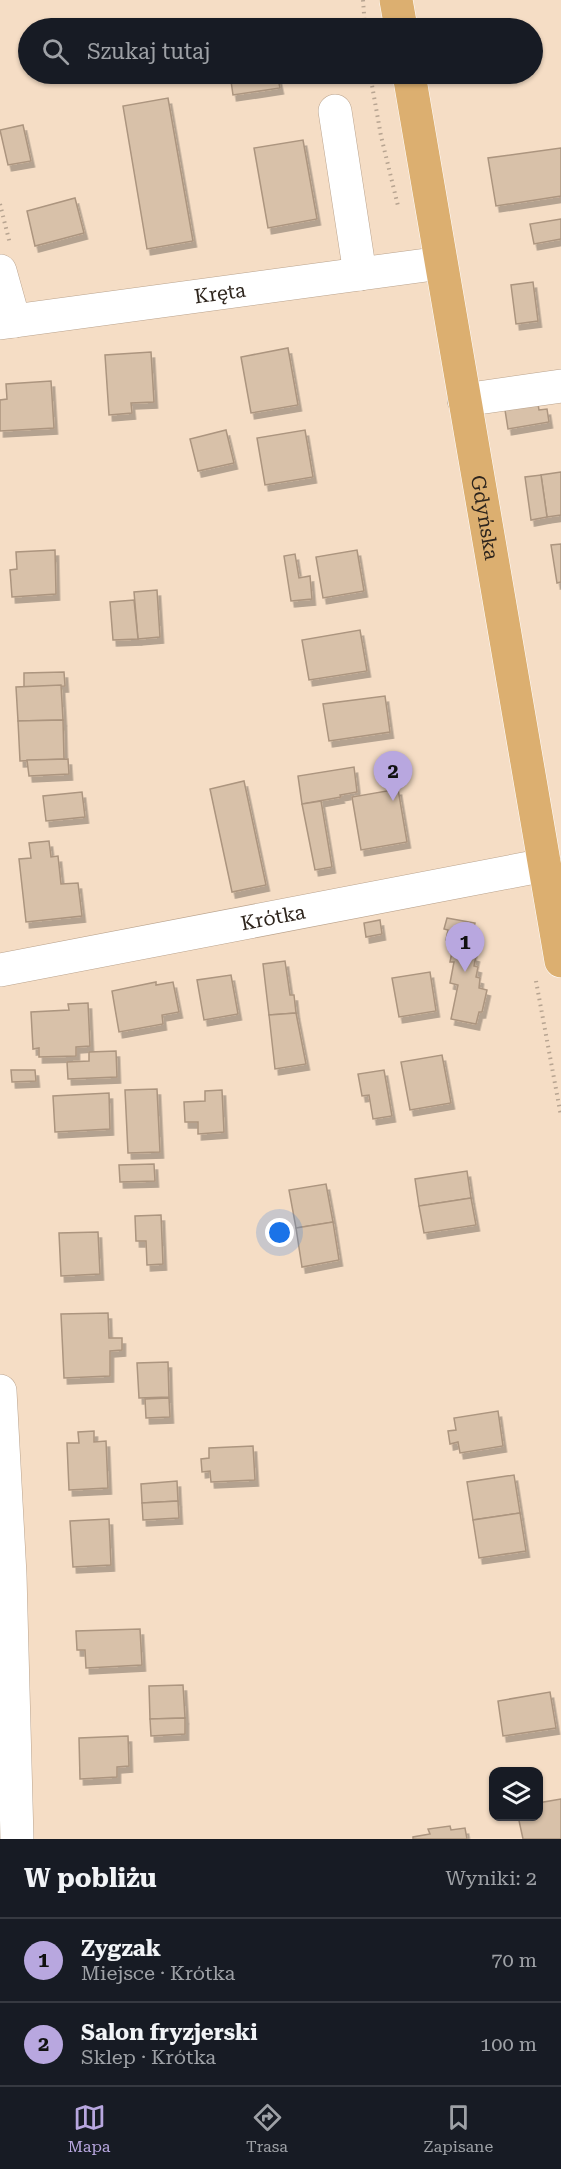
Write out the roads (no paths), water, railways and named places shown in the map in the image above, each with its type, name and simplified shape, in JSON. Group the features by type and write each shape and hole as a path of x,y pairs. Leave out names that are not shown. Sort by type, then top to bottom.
{"main road":[{"path":"396,0 399,18"},
{"name":"Gdyńska","path":"410,84 561,961"}],"street":[{"path":"335,111 360,274"},
{"name":"Kręta","path":"7,322 441,263"},
{"path":"0,271 7,322"},
{"path":"464,400 561,386"},
{"name":"Krótka","path":"0,970 545,865"},
{"path":"0,1391 10,1575 17,1839"}],"place":[{"name":"Salon fryzjerski","path":"393,801"},
{"name":"Zygzak","path":"465,972"}]}
